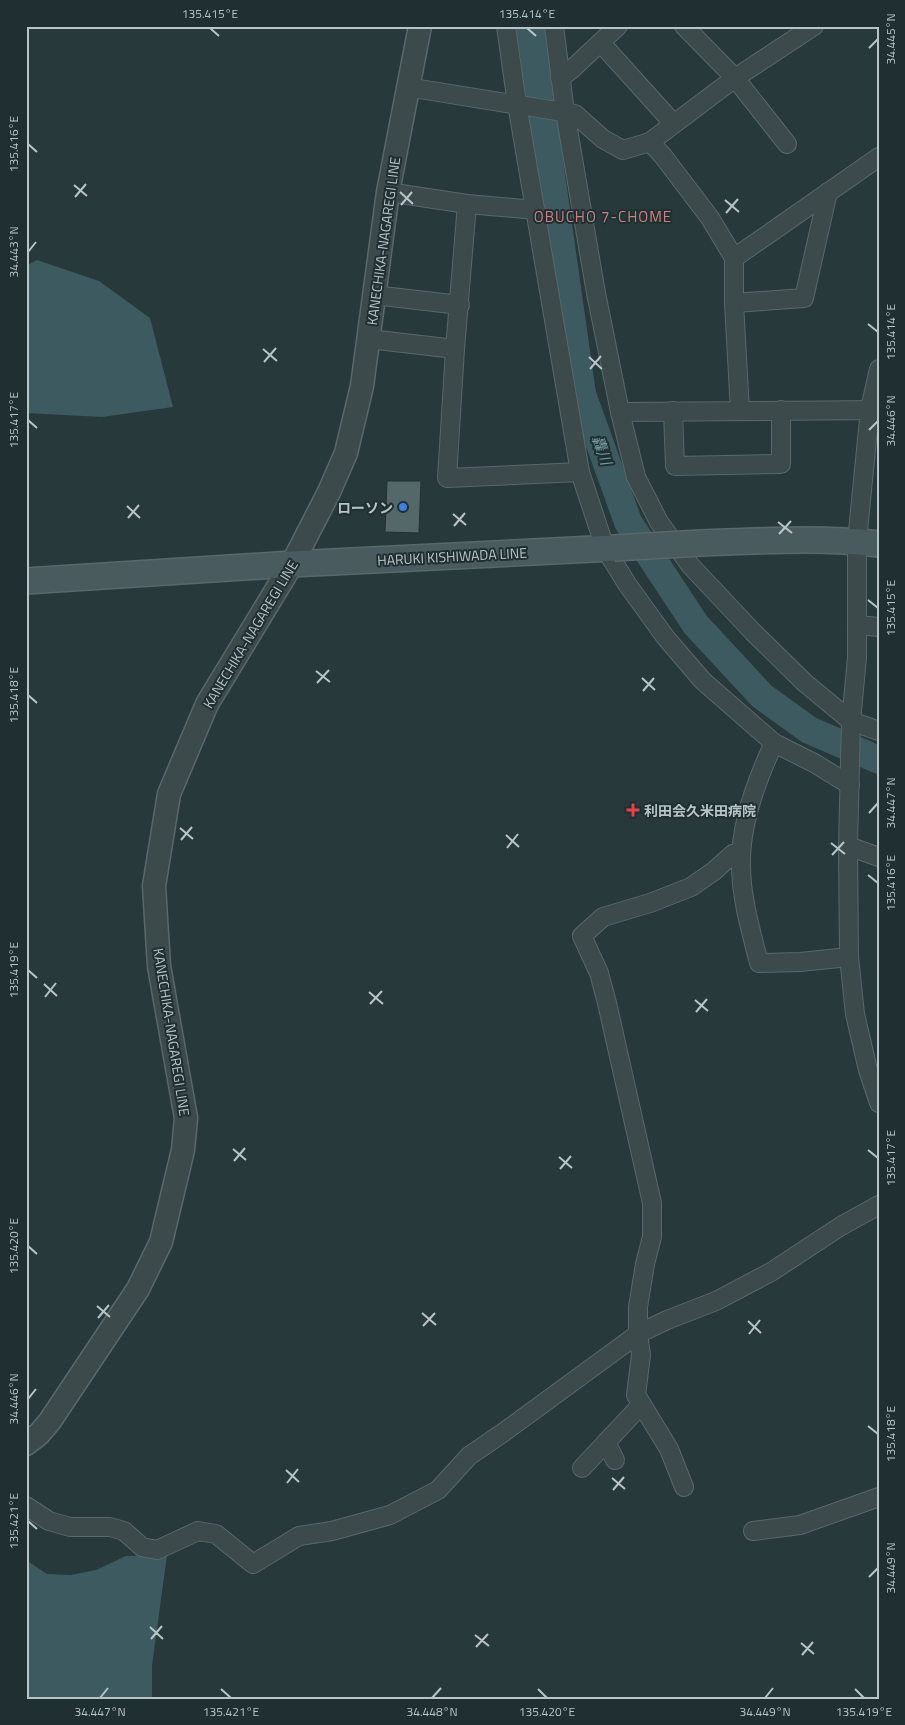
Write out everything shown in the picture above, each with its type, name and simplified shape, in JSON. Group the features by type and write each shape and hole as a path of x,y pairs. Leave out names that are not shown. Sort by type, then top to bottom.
{"main road":[{"name":"HARUKI KISHIWADA LINE","path":"26,581 292,564 701,543 764,541 868,543"}],"street":[{"name":"KANECHIKA-NAGAREGI LINE","path":"26,1444 39,1434 67,1396 138,1289 161,1242 183,1150 186,1118 159,966 154,886 169,794 207,704 292,564 329,492 346,453 362,386 388,192 420,26"},
{"path":"506,26 517,104 580,472 610,548 628,584 666,638 703,682 774,743 814,763 850,786"},
{"path":"554,26 565,112 596,292 620,412 636,477 659,522 690,565 752,632 851,725 879,730"},
{"path":"560,78 618,26"},
{"path":"684,26 735,78 786,144"},
{"path":"407,87 574,114 603,139 623,150 650,142 735,78 814,26"},
{"path":"601,43 674,123"},
{"path":"650,142 663,156 710,218 734,258 734,303 740,410"},
{"path":"734,258 879,157"},
{"path":"388,192 467,204 536,210"},
{"path":"734,303 804,298 828,192"},
{"path":"467,204 447,478 580,472"},
{"path":"374,295 460,305"},
{"path":"369,339 455,349"},
{"path":"879,369 874,409 868,543 857,625 857,658 851,725 848,846 849,957 855,1014 868,1070 879,1103"},
{"path":"620,412 874,409"},
{"path":"673,411 675,466 781,464 780,410"},
{"path":"857,625 879,627"},
{"path":"774,743 759,774 742,839 741,853 748,916 759,963 800,962 849,957"},
{"path":"848,846 879,857"},
{"path":"684,1487 669,1449 636,1395 641,1355 638,1334 638,1307 652,1237 652,1202 608,1003 599,973 582,936 603,917 650,903 691,887 714,871 733,854 741,853"},
{"path":"26,1506 49,1521 70,1527 110,1527 124,1531 142,1547 157,1550 198,1531 216,1534 253,1564 299,1536 332,1531 390,1516 438,1490 468,1456 638,1334 667,1320 716,1301 771,1272 840,1226 879,1205"},
{"path":"582,1468 641,1405"},
{"path":"606,1442 615,1460"},
{"path":"753,1532 800,1525 879,1497"}],"water":[{"path":"37,260 99,281 150,318 173,407 102,417 26,413 26,266"},
{"path":"167,1555 152,1666 152,1699 26,1699 26,1560 47,1574 71,1575 96,1570 126,1556"}],"building":[{"name":"ローソン","path":"387,481 421,481 419,533 385,532"}],"waterway":[{"name":"轟川","path":"530,26 582,394 628,522 696,625 762,696 809,730 879,760"}],"place":[{"name":"ローソン","path":"403,507"},
{"name":"利田会久米田病院","path":"633,810"}],"district":[{"name":"OBUCHO 7-CHOME","path":"603,216"}]}
